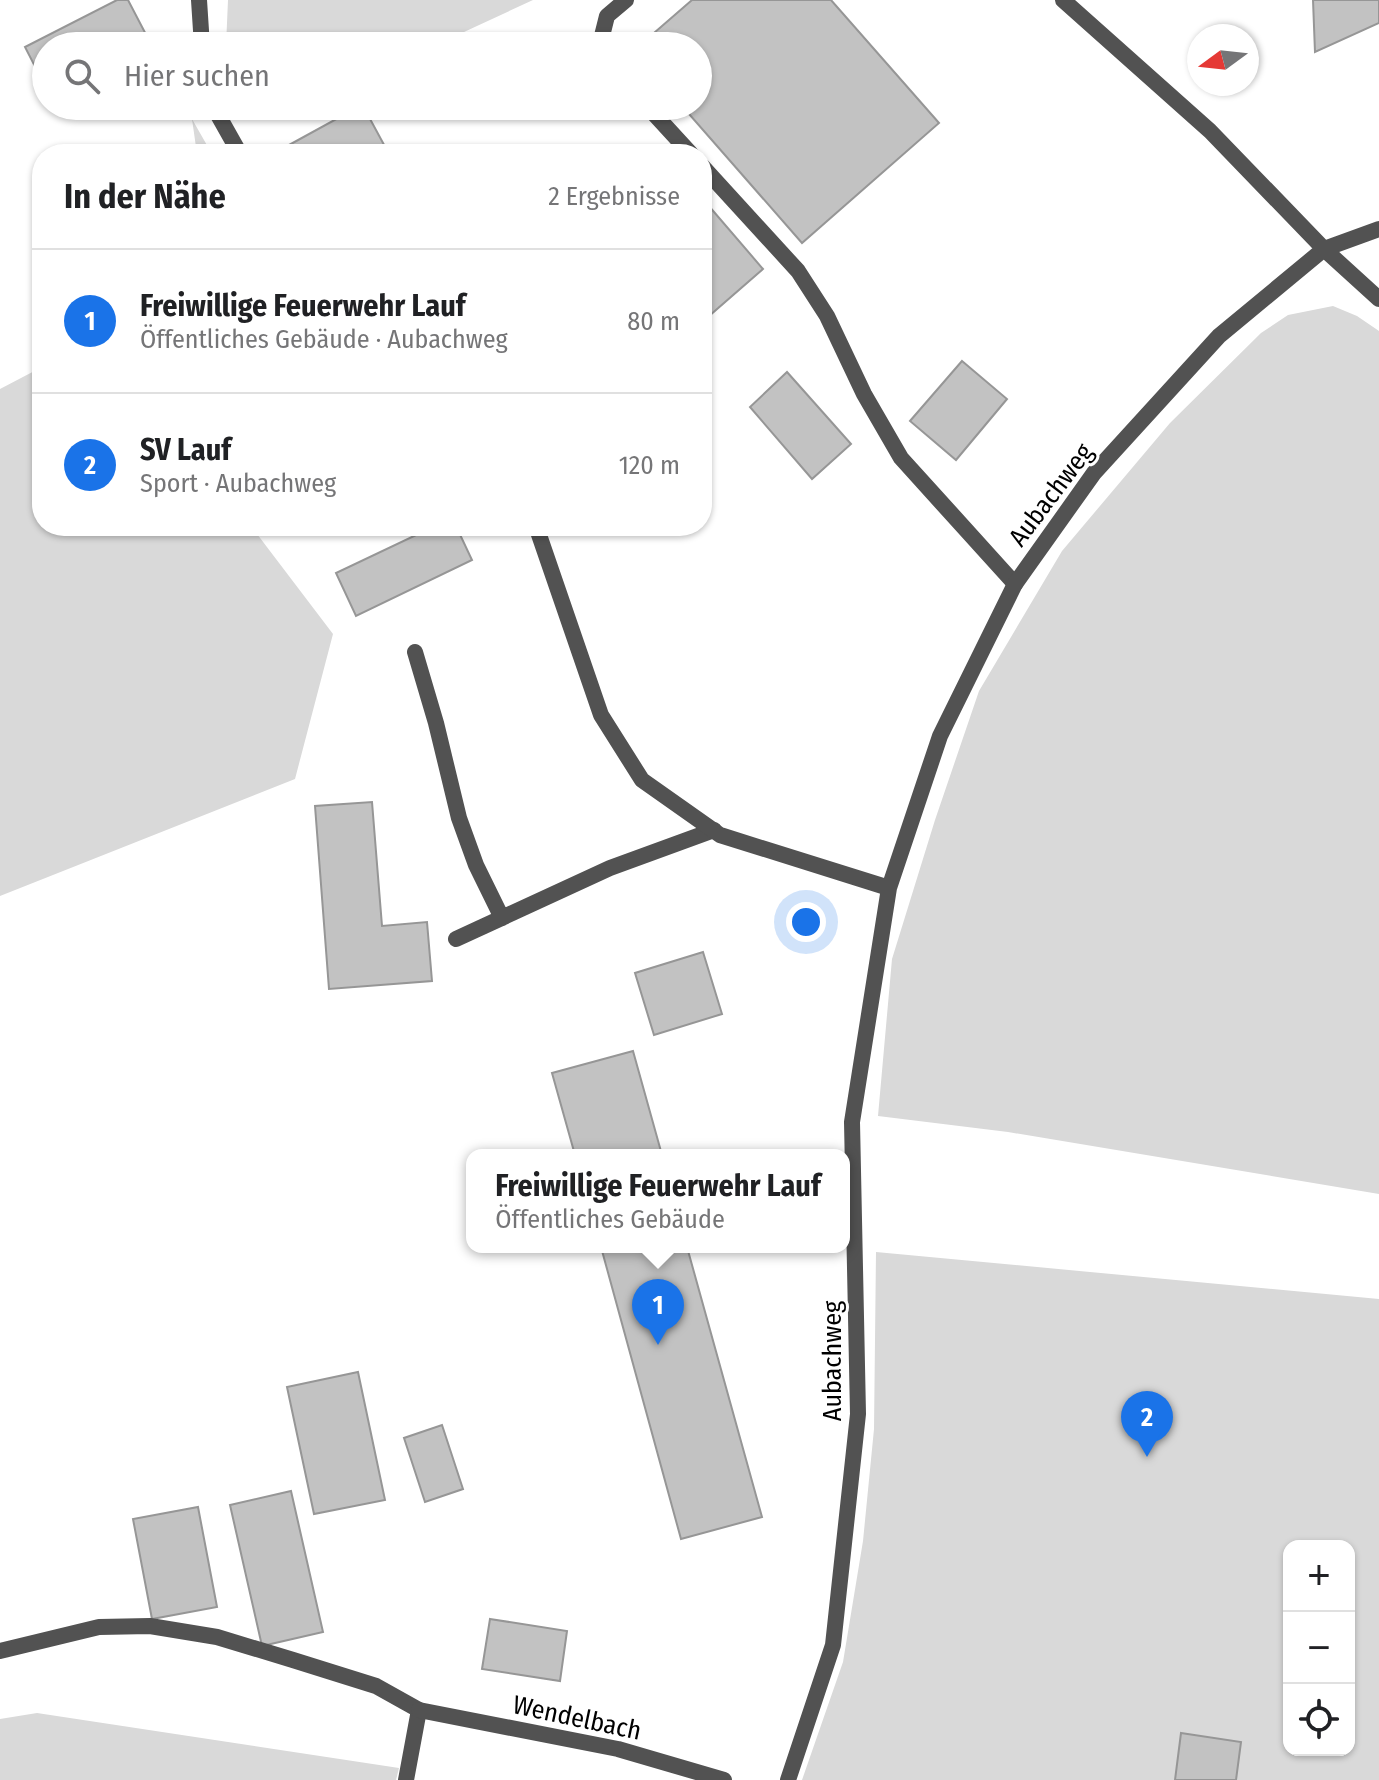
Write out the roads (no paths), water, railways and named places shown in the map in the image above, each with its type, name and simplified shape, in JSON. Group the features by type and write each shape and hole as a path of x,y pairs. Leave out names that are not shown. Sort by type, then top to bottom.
{"street":[{"path":"199,0 201,32"},
{"path":"603,32 607,16 626,0"},
{"path":"1063,0 1210,131 1324,249 1379,299"},
{"path":"221,120 234,144"},
{"path":"660,120 682,144"},
{"path":"712,177 798,271 827,316 864,394 901,458 1015,584"},
{"name":"Aubachweg","path":"788,1780 833,1645 858,1414 852,1122 889,888 940,736 1015,584 1094,473 1219,336 1324,249 1379,229"},
{"path":"539,536 601,715 642,780 720,835 889,888"},
{"path":"415,652 459,818 476,865 502,918"},
{"path":"456,939 610,868 714,830"},
{"name":"Wendelbach","path":"0,1651 99,1627 150,1626 217,1637 376,1686 419,1710 618,1749 724,1780"},
{"path":"406,1780 419,1710"}],"place":[{"name":"Freiwillige Feuerwehr Lauf","path":"658,1345"},
{"name":"SV Lauf","path":"1147,1457"}]}
